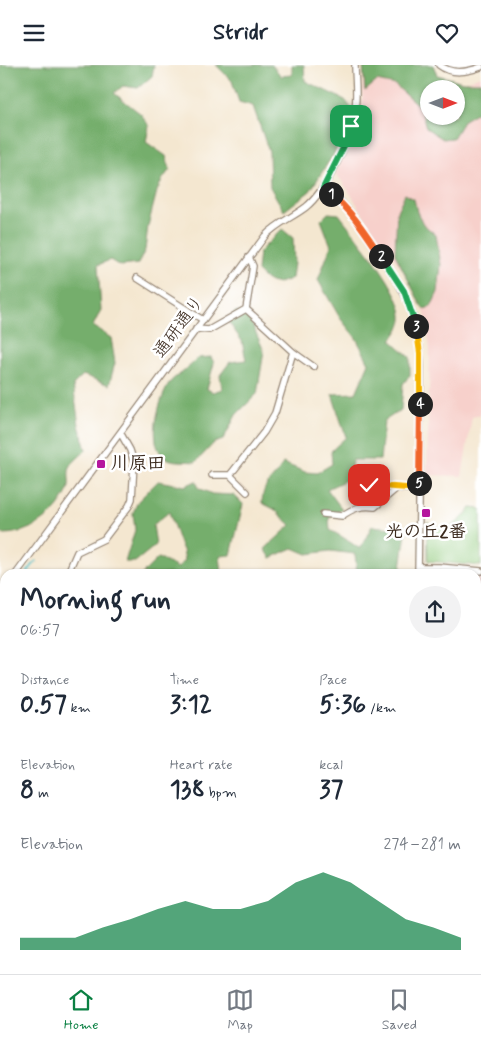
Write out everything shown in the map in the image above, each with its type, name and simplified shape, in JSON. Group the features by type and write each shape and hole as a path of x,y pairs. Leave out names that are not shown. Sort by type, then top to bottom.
{"street":[{"name":"通研通り","path":"20,569 121,434 249,257 271,230 306,206 323,188 345,144 355,114 355,65"},
{"path":"439,65 454,72 463,72 481,67"},
{"path":"323,188 346,208 397,278 414,317 419,337 418,569"},
{"path":"246,309 253,266 249,257"},
{"path":"137,278 203,320"},
{"path":"196,329 209,330 246,309"},
{"path":"246,309 293,352 314,367"},
{"path":"230,475 264,432 275,413 293,352"},
{"path":"69,569 77,553 104,539 129,506 132,499 134,463 130,450 121,434"},
{"path":"212,475 230,475 247,491"},
{"path":"369,485 419,489"},
{"path":"323,515 342,516 351,510 365,505 375,507 397,488"},
{"path":"428,569 439,567 460,569"}],"shaded area":[{"path":"363,65 431,72 447,80 420,80 420,125 465,125 465,81 481,76 481,415 472,417 462,476 427,475 430,348 425,314 417,295 402,269 367,221 336,173 354,134 362,108"}],"green space":[{"path":"0,65 154,65 152,76 138,88 123,86 114,93 141,114 149,126 146,142 166,156 170,169 157,191 148,226 145,250 138,264 120,266 110,260 98,265 101,310 93,326 111,338 115,363 109,385 83,375 73,385 79,425 86,450 70,467 68,490 63,500 49,516 31,528 11,534 0,534"},
{"path":"216,65 272,65 281,76 292,75 292,65 304,65 305,81 345,100 352,109 335,152 310,191 284,211 270,187 269,152 253,106 239,102 232,81"},
{"path":"363,65 433,65 437,75 456,80 420,80 420,107 395,85 377,81 365,91"},
{"path":"465,82 481,82 481,110 465,119"},
{"path":"425,125 461,125 453,138 443,139 426,128"},
{"path":"405,194 414,199 417,212 423,224 436,235 441,265 438,292 431,307 423,309 395,254 397,211"},
{"path":"328,213 339,214 378,265 396,295 401,309 402,320 391,340 410,357 410,375 403,384 401,410 384,421 380,460 353,460 346,480 327,489 342,509 329,518 330,530 360,549 372,526 393,528 406,533 401,569 356,569 355,554 330,551 307,554 293,548 271,558 265,549 291,525 274,509 262,503 264,490 283,463 305,472 317,473 332,464 331,451 346,437 332,394 356,393 369,363 356,338 340,318 318,280 331,246 321,220"},
{"path":"282,229 293,238 294,263 292,278 273,283 257,271 259,252"},
{"path":"236,311 245,315 252,324 264,351 257,394 236,415 223,440 214,443 196,462 168,459 161,453 155,434 159,409 167,387 172,380 198,358 211,357 214,363 207,389 213,392 222,389 220,375 230,362 246,360 242,341 227,320"},
{"path":"158,481 185,486 196,481 199,488 212,494 234,495 243,504 231,555 220,556 221,569 147,569 158,558 178,568 185,560 169,512 153,525 156,545 135,562 125,562 135,530 133,513 138,501"},
{"path":"471,508 481,509 481,566 428,561 427,522 440,527 451,526"}],"waterway":[{"path":"30,569 36,561"}],"place":[{"name":"川原田","path":"101,464"},
{"name":"光の丘2番","path":"426,513"}],"route":[{"path":"351,126 345,144 323,188 341,203 355,219 397,278 414,317 419,337 421,366 419,489 369,485"}]}
